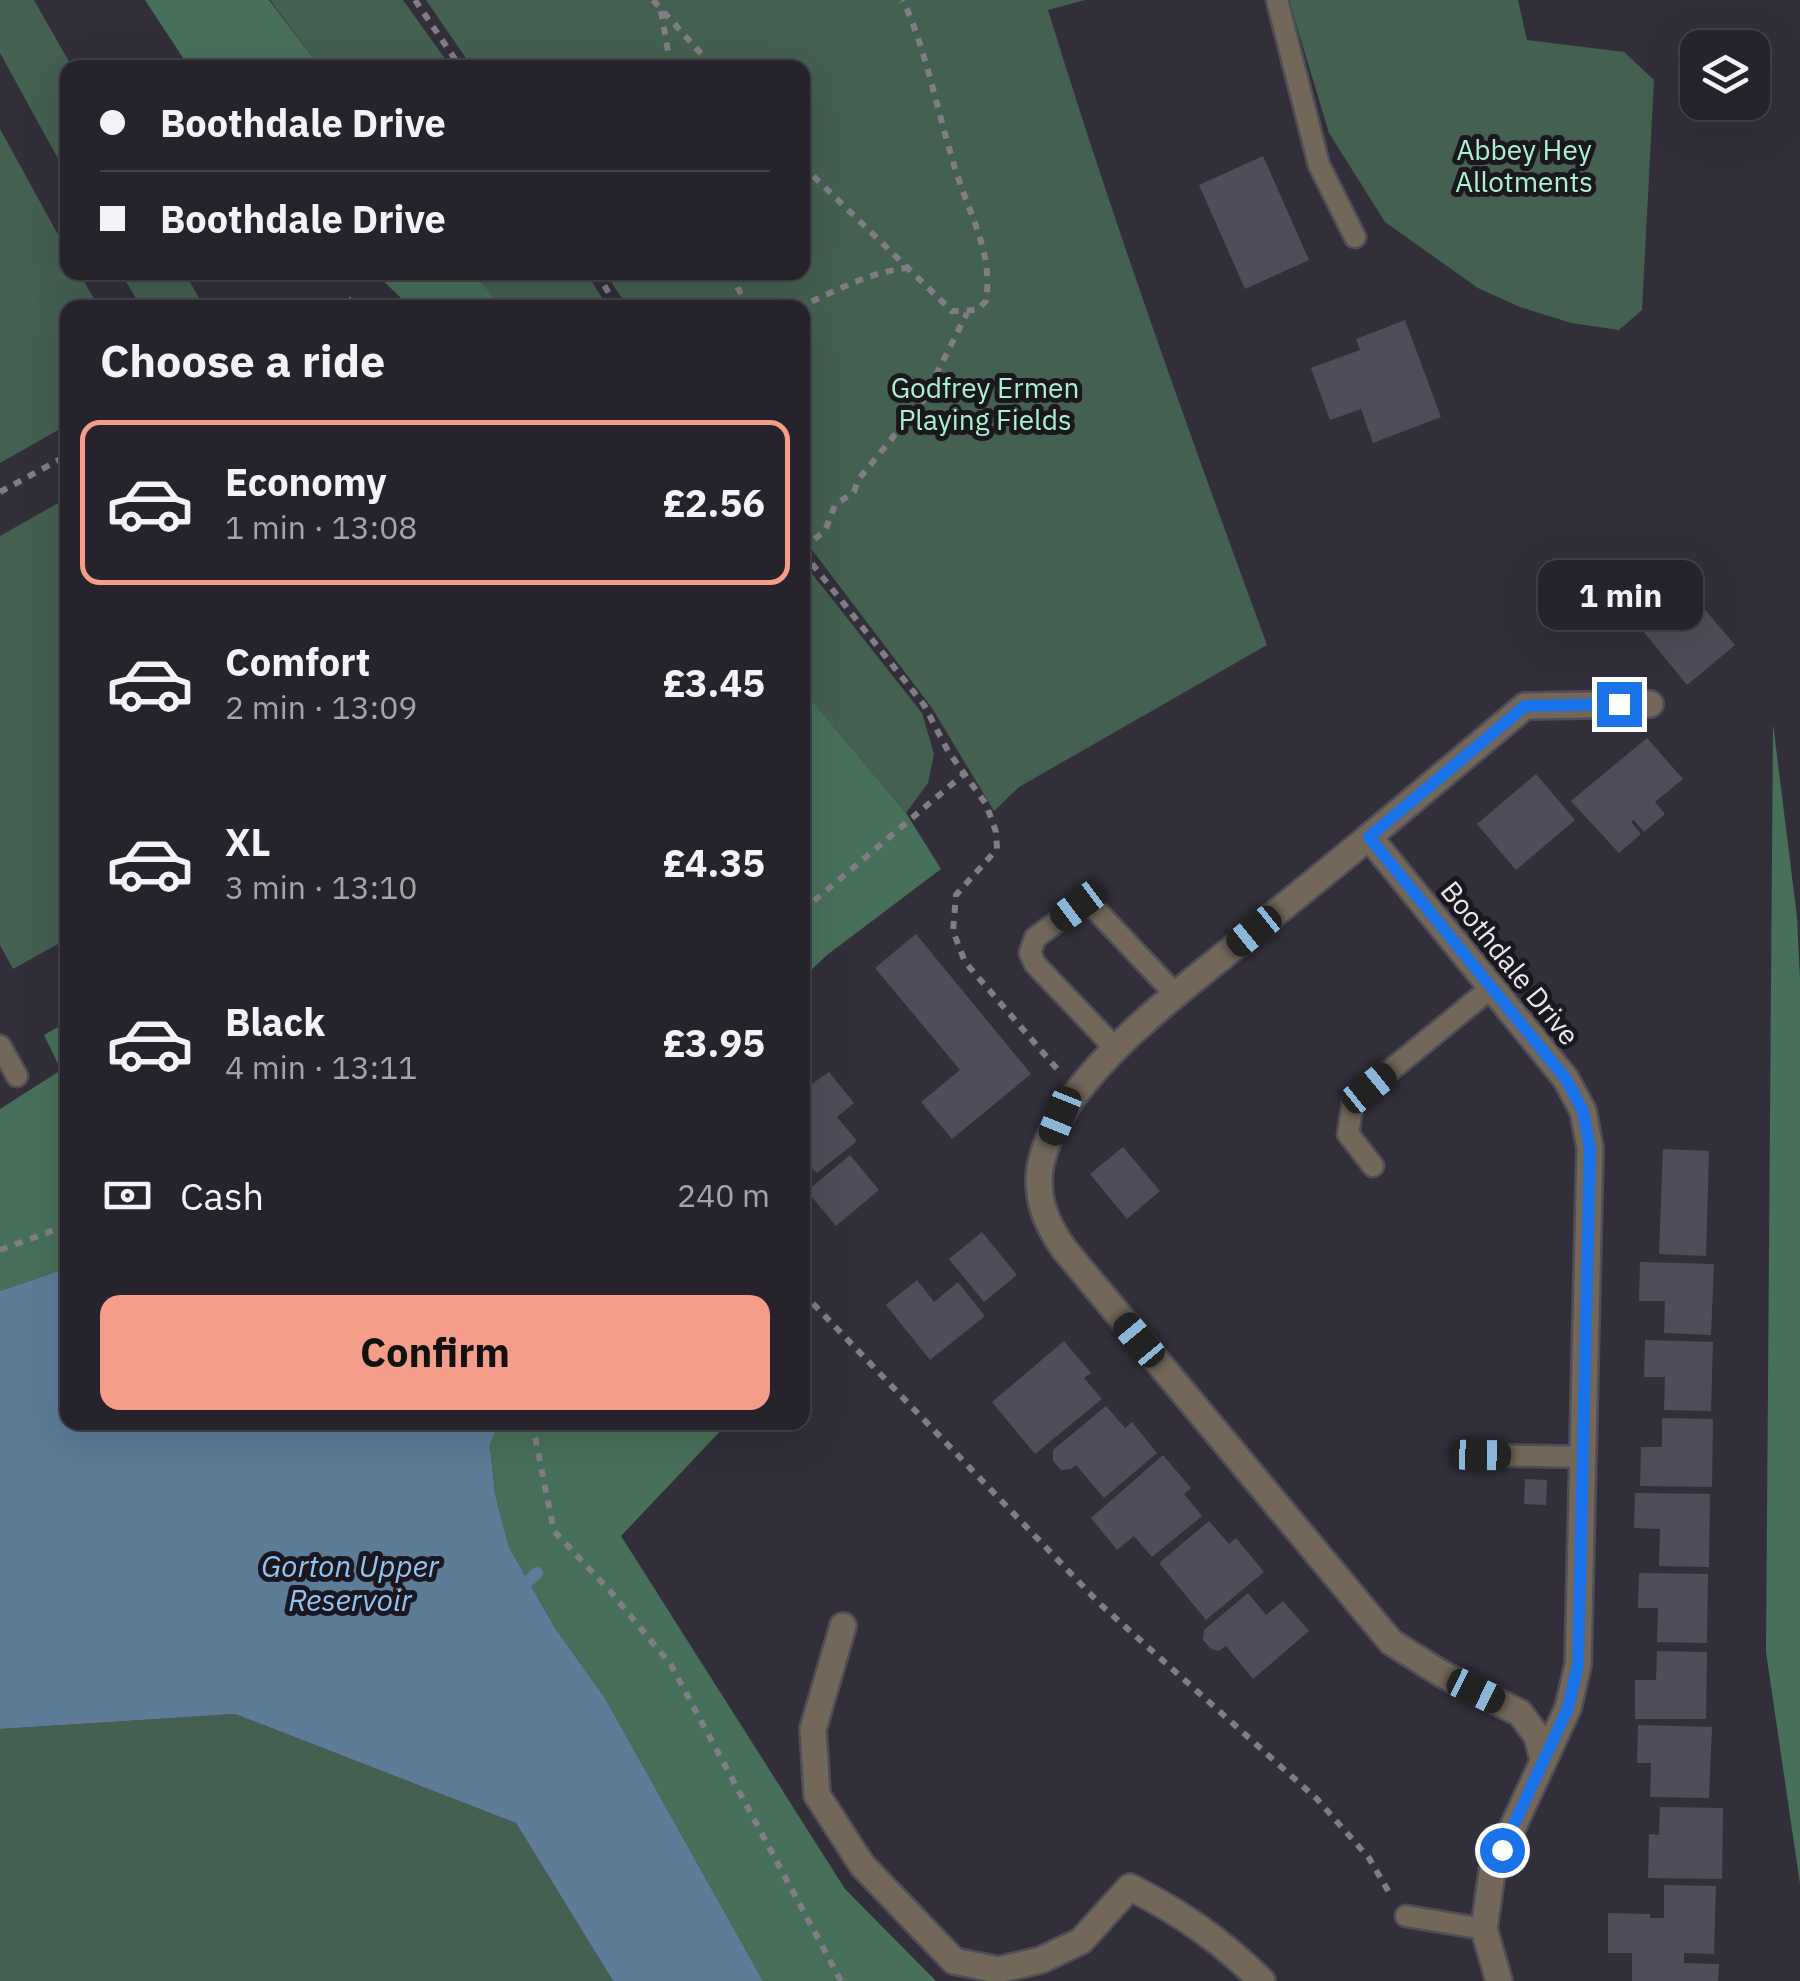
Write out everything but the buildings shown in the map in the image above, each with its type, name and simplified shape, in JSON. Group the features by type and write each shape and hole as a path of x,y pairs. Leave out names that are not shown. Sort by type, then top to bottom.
{"street":[{"path":"1544,1759 1537,1736 1520,1713 1442,1674 1392,1642 1064,1250 1046,1223 1040,1195 1041,1164 1060,1116 1116,1049 1525,706 1650,704"},
{"name":"Boothdale Drive","path":"1369,837 1566,1079 1583,1111 1590,1148 1578,1665 1568,1708 1492,1872 1484,1929"},
{"path":"842,1626 813,1729 816,1794 862,1865 954,1960 998,1970 1041,1960 1081,1941 1130,1887 1179,1912 1221,1942 1262,1981"},
{"path":"1484,1929 1499,1981"}],"lane":[{"path":"1277,0 1319,165 1355,237"},
{"path":"1116,1049 1035,964 1030,953 1035,938 1086,904 1176,995"},
{"path":"1373,1166 1348,1134 1353,1102 1491,988"},
{"path":"0,1046 17,1076"},
{"path":"1481,1455 1582,1457"},
{"path":"1406,1916 1484,1929"}],"path":[{"path":"415,0 456,60"},
{"path":"810,172 952,311 977,310 986,301 987,265 972,210 954,167 939,104 903,0"},
{"path":"658,3 669,60"},
{"path":"658,3 707,60"},
{"path":"810,302 885,270 909,268"},
{"path":"810,544 825,532 835,505 854,492 858,480 924,399 967,312"},
{"path":"0,492 60,459"},
{"path":"810,560 924,705 986,804 996,832 997,849 956,896 953,931 960,952 1065,1078"},
{"path":"810,904 964,774"},
{"path":"0,1250 60,1227"},
{"path":"810,1300 1100,1604 1317,1799 1368,1858 1406,1916"},
{"path":"534,1430 554,1531 610,1590 671,1665 841,1981"}],"green space":[{"path":"0,0 34,0 68,60 60,60 60,162 0,53"},
{"path":"145,0 269,0 315,60 184,60"},
{"path":"270,0 403,0 446,60 315,60"},
{"name":"Godfrey Ermen Playing Fields","path":"426,0 1085,0 1048,10 1126,250 1267,645 1019,787 994,811 932,708 810,547 810,300 623,300 610,280 810,280 810,60 467,60"},
{"name":"Abbey Hey Allotments","path":"1289,0 1518,0 1527,40 1624,52 1654,80 1642,310 1619,330 1571,323 1520,307 1478,288 1385,222 1329,133"},
{"path":"0,129 60,238 60,280 83,280 95,300 60,300 60,429 0,463"},
{"path":"125,280 189,280 200,300 137,300"},
{"path":"382,280 480,280 496,300 402,300"},
{"path":"480,280 591,280 603,300 496,300"},
{"path":"60,502 60,943 13,969 0,945 0,536"},
{"path":"810,571 922,713 934,754 928,783 906,813 810,698"},
{"path":"810,698 906,813 941,869 810,971"},
{"path":"1773,724 1797,917 1800,980 1800,1884 1766,1652"},
{"path":"60,1026 60,1068 44,1035"},
{"path":"60,1071 60,1270 0,1291 0,1109"},
{"path":"496,1430 721,1430 621,1536 845,1889 936,1981 763,1981 605,1698 555,1628 509,1547 495,1494 490,1445"},
{"path":"235,1714 516,1823 613,1981 0,1981 0,1729"}],"water":[{"name":"Gorton Upper Reservoir","path":"60,1270 60,1430 496,1430 490,1445 495,1494 509,1547 555,1628 605,1698 763,1981 613,1981 516,1823 235,1714 0,1729 0,1291"}],"waterway":[{"path":"517,1592 537,1573"}],"route":[{"path":"1502,1850 1568,1708 1578,1665 1590,1148 1583,1111 1566,1079 1369,837 1525,706 1619,704"}]}
